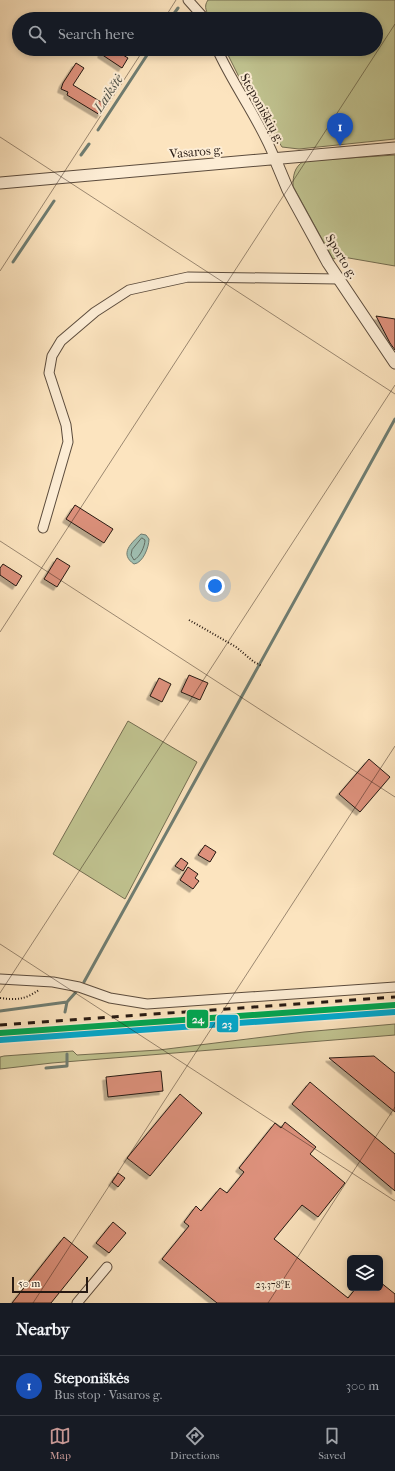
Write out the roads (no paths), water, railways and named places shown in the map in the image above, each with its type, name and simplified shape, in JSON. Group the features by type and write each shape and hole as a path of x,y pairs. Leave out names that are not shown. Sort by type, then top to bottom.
{"street":[{"path":"188,0 199,12"},
{"name":"Steponiškių g.","path":"220,56 262,130 275,159"},
{"name":"Vasaros g.","path":"0,183 395,148"},
{"name":"Sporto g.","path":"275,159 288,190 328,263 395,363"},
{"path":"43,528 68,442 66,425 49,373 52,356 61,341 95,312 129,290 188,277 339,279"},
{"path":"0,979 46,982 79,987 110,998 147,1004 395,987"},
{"path":"77,1303 107,1267"}],"water":[{"path":"141,534 146,535 149,539 148,546 143,558 134,564 127,556 127,552 130,545"}],"waterway":[{"name":"Laikštė","path":"175,12 178,8"},
{"name":"Laikštė","path":"98,130 146,56"},
{"name":"Laikštė","path":"81,155 89,144"},
{"name":"Laikštė","path":"13,262 54,201"},
{"path":"84,982 395,419"},
{"path":"65,1012 67,1002 76,992"},
{"path":"0,1011 67,1002"},
{"path":"46,1068 67,1066 67,1054"}],"railway":[{"path":"0,1025 395,997"}],"place":[{"name":"Steponiškės","path":"340,146"}]}
